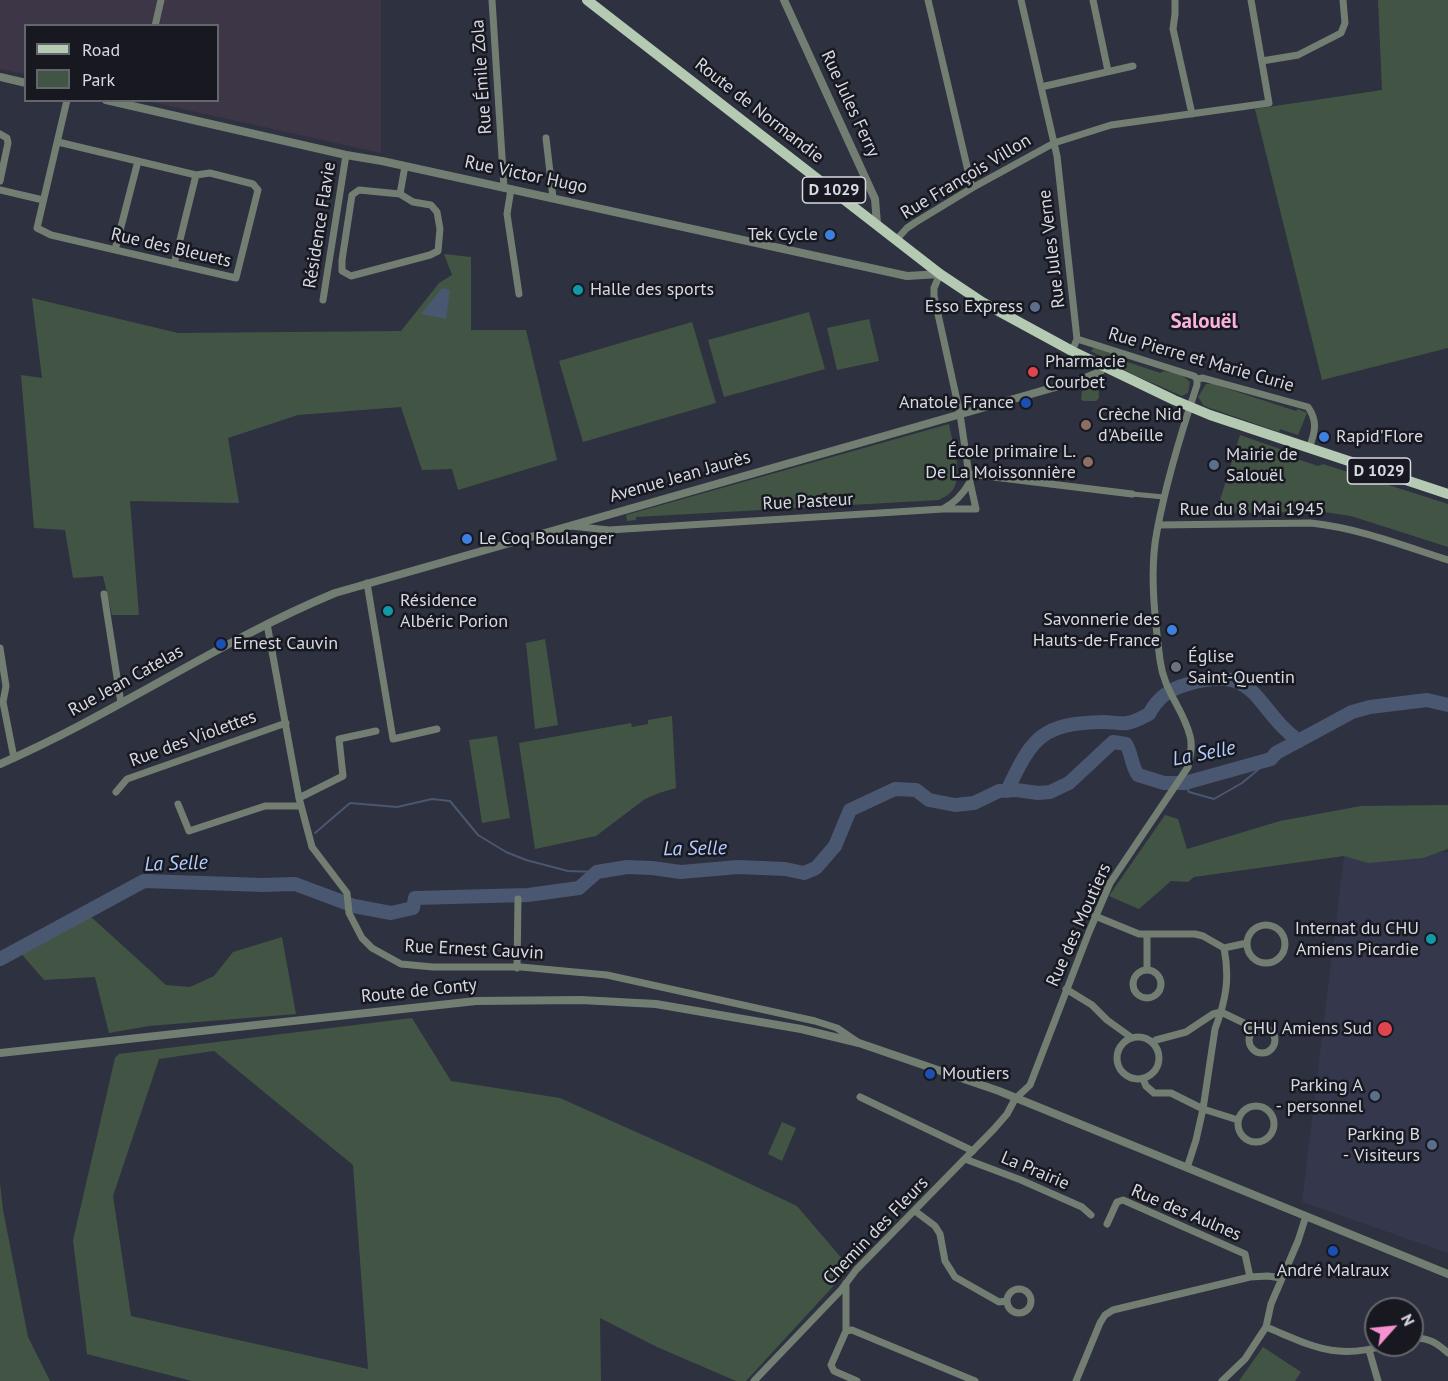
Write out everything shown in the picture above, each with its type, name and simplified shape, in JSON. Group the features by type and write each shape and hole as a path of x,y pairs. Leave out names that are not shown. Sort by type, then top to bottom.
{"main road":[{"name":"Route de Normandie","path":"587,0 940,274 982,302 1093,361"},
{"name":"D 1029","path":"1093,361 1190,407 1448,494"}],"street":[{"path":"155,24 161,0"},
{"name":"Rue Émile Zola","path":"492,0 508,188 507,214 519,294"},
{"name":"Rue Jules Ferry","path":"784,0 875,199 877,224"},
{"path":"928,0 972,188"},
{"name":"Rue Jules Verne","path":"1021,0 1054,143 1077,339 1072,351"},
{"path":"1093,0 1108,71"},
{"path":"1175,0 1173,28 1192,114"},
{"path":"1251,0 1262,61 1298,55 1341,33 1345,23 1343,0"},
{"name":"Rue François Villon","path":"896,240 907,228 972,188 1054,143 1111,125 1269,103 1262,61"},
{"path":"1041,87 1133,66"},
{"path":"0,77 24,83"},
{"name":"Rue des Bleuets","path":"58,142 196,175 210,173 253,184 258,190 236,278 51,235 37,228 67,102"},
{"name":"Rue Victor Hugo","path":"121,102 346,155 508,188 907,276 940,274"},
{"path":"0,134 7,138 8,143 0,182"},
{"path":"546,138 553,198"},
{"name":"Résidence Flavie","path":"323,300 346,155"},
{"path":"115,250 138,161"},
{"path":"400,194 405,166"},
{"path":"174,264 196,175"},
{"path":"0,190 44,200"},
{"path":"359,190 400,194 413,202 431,205 437,212 440,229 438,251 351,276 342,271 352,195 359,190"},
{"path":"940,274 934,288 934,296 960,414 969,478 958,499 943,509"},
{"name":"Rue Pierre et Marie Curie","path":"1077,339 1194,376 1197,379 1203,378 1308,407 1316,422 1309,448"},
{"path":"1080,380 1093,361"},
{"name":"Avenue Jean Jaurès","path":"267,624 335,593 367,583 1080,380 1100,372 1104,366"},
{"name":"Rue des Moutiers","path":"1015,1099 1030,1086 1066,989 1110,883 1184,776 1190,759 1192,747 1190,735 1166,685 1160,659 1154,586 1158,525 1197,379"},
{"path":"969,478 1164,497"},
{"name":"Rue Pasteur","path":"568,526 609,530 622,527 976,509 969,478"},
{"path":"619,512 622,527"},
{"name":"Rue du 8 Mai 1945","path":"1158,525 1325,524 1448,560"},
{"path":"367,583 393,739 437,729"},
{"path":"104,594 121,703"},
{"name":"Rue Jean Catelas","path":"0,764 58,737 267,624"},
{"name":"Rue Ernest Cauvin","path":"267,624 300,802 312,847 345,891 353,925 372,948 402,964 433,967 517,968 607,975 815,1021 840,1034"},
{"path":"0,648 6,686 3,702 14,758"},
{"name":"Rue des Violettes","path":"116,792 127,779 286,723"},
{"path":"178,804 189,831 265,806 300,802 344,776 339,739 376,731"},
{"path":"517,968 518,899"},
{"path":"1095,916 1147,935 1195,934 1224,948 1247,943"},
{"path":"1264,925 1270,925 1282,932 1286,945 1277,960 1265,963 1250,954 1247,943 1252,931 1264,925"},
{"path":"1147,935 1147,970"},
{"path":"1187,1168 1203,1109 1215,1029 1228,981 1224,948"},
{"path":"1147,970 1156,972 1161,980 1160,989 1150,998 1137,994 1133,985 1138,973 1147,970"},
{"path":"1066,989 1092,1005 1107,1020 1132,1038"},
{"name":"Route de Conty","path":"0,1053 476,1001 580,1000 656,1004 840,1034 974,1082 1448,1272"},
{"path":"1153,1043 1156,1040 1186,1032 1213,1014 1221,1012 1244,1023 1252,1030"},
{"path":"1143,1037 1153,1043 1159,1054 1158,1067 1154,1073 1143,1079 1128,1077 1119,1067 1117,1060 1120,1046 1132,1038 1143,1037"},
{"path":"1143,1079 1146,1086 1154,1093 1171,1093 1203,1109 1238,1120"},
{"path":"860,1097 974,1151"},
{"name":"Chemin des Fleurs","path":"754,1381 847,1281 974,1151 1007,1114 1015,1099"},
{"path":"1256,1106 1271,1114 1274,1126 1272,1132 1264,1140 1253,1142 1239,1132 1238,1120 1245,1110 1256,1106"},
{"name":"La Prairie","path":"965,1159 1021,1180 1082,1207 1091,1215"},
{"name":"Rue des Aulnes","path":"1107,1224 1117,1202 1122,1200 1245,1254 1250,1277"},
{"path":"915,1211 935,1226 940,1234 945,1261 955,1277 999,1302 1007,1301"},
{"path":"1222,1381 1245,1359 1266,1327 1271,1304 1298,1241 1306,1216"},
{"path":"1076,1381 1100,1323 1105,1315 1113,1310 1250,1277 1281,1278"},
{"path":"847,1281 846,1330 831,1365 834,1371 857,1381"},
{"path":"1266,1327 1333,1352 1364,1350"},
{"path":"846,1330 852,1330 975,1381"},
{"path":"1424,1338 1437,1343 1448,1353"},
{"path":"1371,1357 1378,1381"}],"shaded area":[{"path":"0,0 381,0 381,153 152,102 219,102 219,24 24,24 24,74 0,69"},
{"path":"442,288 450,290 446,319 421,314"},
{"name":"CHU Amiens Sud","path":"1448,852 1448,1253 1302,1202 1344,856"}],"green space":[{"path":"1378,0 1448,0 1448,348 1322,380 1255,109 1382,90"},
{"path":"444,254 471,257 471,330 526,330 557,460 458,490 452,469 422,470 401,407 298,415 228,438 239,503 130,501 139,615 112,615 103,576 73,578 65,530 34,528 21,375 42,378 32,298 178,333 401,331 439,283 452,275"},
{"path":"809,312 825,369 724,397 708,340"},
{"path":"869,319 879,361 837,370 827,328"},
{"path":"692,322 716,403 583,442 559,361"},
{"path":"1094,348 1160,373 1164,371 1181,374 1190,382 1188,393 1182,396 1134,375 1091,351"},
{"path":"1098,382 1099,398 1096,401 1083,401 1081,399 1083,384"},
{"path":"1206,384 1213,384 1307,413 1298,435 1280,429 1279,432 1204,406 1198,397"},
{"path":"949,424 957,465 956,481 951,492 939,500 636,517 636,520 627,521 626,515"},
{"path":"1240,435 1294,454 1297,459 1318,466 1323,464 1448,504 1448,547 1351,516 1324,512 1216,513"},
{"path":"545,639 558,725 535,729 526,643"},
{"path":"672,716 676,788 645,799 596,836 535,849 519,743 631,723 632,727 648,724 648,720"},
{"path":"497,736 510,818 482,823 469,740"},
{"path":"1448,805 1448,849 1423,858 1368,863 1344,856 1194,877 1188,882 1171,881 1139,909 1109,896 1165,815 1178,819 1187,849 1280,821 1361,806"},
{"path":"89,915 166,985 190,987 214,976 233,952 282,937 296,1014 149,1026 109,1033 95,977 44,980 19,951"},
{"path":"412,1018 451,1081 560,1098 708,1164 797,1206 850,1268 746,1381 736,1381 657,1347 600,1318 601,1381 192,1381 87,1354 73,1240 115,1058 119,1054","holes":["214,1051 353,1165 368,1369 131,1316 113,1196 159,1059"]},
{"path":"782,1122 796,1128 782,1161 768,1154"},
{"path":"0,1183 3,1210 28,1337 50,1381 0,1381"},
{"path":"1263,1347 1301,1372 1295,1381 1239,1381"}],"waterway":[{"name":"La Selle","path":"1007,791 1032,746 1053,730 1083,723 1133,722 1149,714 1156,703 1170,691 1211,679 1229,679 1242,684 1253,692 1284,728 1299,741"},
{"name":"La Selle","path":"0,959 144,881 295,884 354,906 391,913 413,908 415,898 528,895 579,888 597,872 627,867 681,872 738,867 785,869 804,873 816,868 835,846 850,810 895,789 916,790 929,800 955,805 974,803 999,791 1050,792 1069,783 1113,742 1126,744 1138,775 1164,783 1185,783 1271,759 1276,753 1352,712 1370,707 1427,700 1448,705"},
{"path":"1185,783 1189,792 1214,799 1242,783 1271,759"},
{"path":"315,833 350,803 397,807 432,799 450,801 478,835 506,852 568,871 597,872"}],"place":[{"name":"Tek Cycle","path":"830,235"},
{"name":"Halle des sports","path":"578,290"},
{"name":"Esso Express","path":"1035,307"},
{"name":"Pharmacie Courbet","path":"1033,372"},
{"name":"Anatole France","path":"1026,403"},
{"name":"Crèche Nid d'Abeille","path":"1086,425"},
{"name":"Rapid'Flore","path":"1324,437"},
{"name":"École primaire L. De La Moissonnière","path":"1088,462"},
{"name":"Mairie de Salouël","path":"1214,465"},
{"name":"Le Coq Boulanger","path":"467,539"},
{"name":"Résidence Albéric Porion","path":"388,611"},
{"name":"Savonnerie des Hauts-de-France","path":"1172,630"},
{"name":"Ernest Cauvin","path":"221,644"},
{"name":"Église Saint-Quentin","path":"1176,667"},
{"name":"Internat du CHU Amiens Picardie","path":"1431,939"},
{"name":"CHU Amiens Sud","path":"1385,1029"},
{"name":"Moutiers","path":"930,1074"},
{"name":"Parking A - personnel","path":"1375,1096"},
{"name":"Parking B - Visiteurs","path":"1432,1145"},
{"name":"André Malraux","path":"1333,1251"}],"district":[{"name":"Salouël","path":"1204,322"}]}
